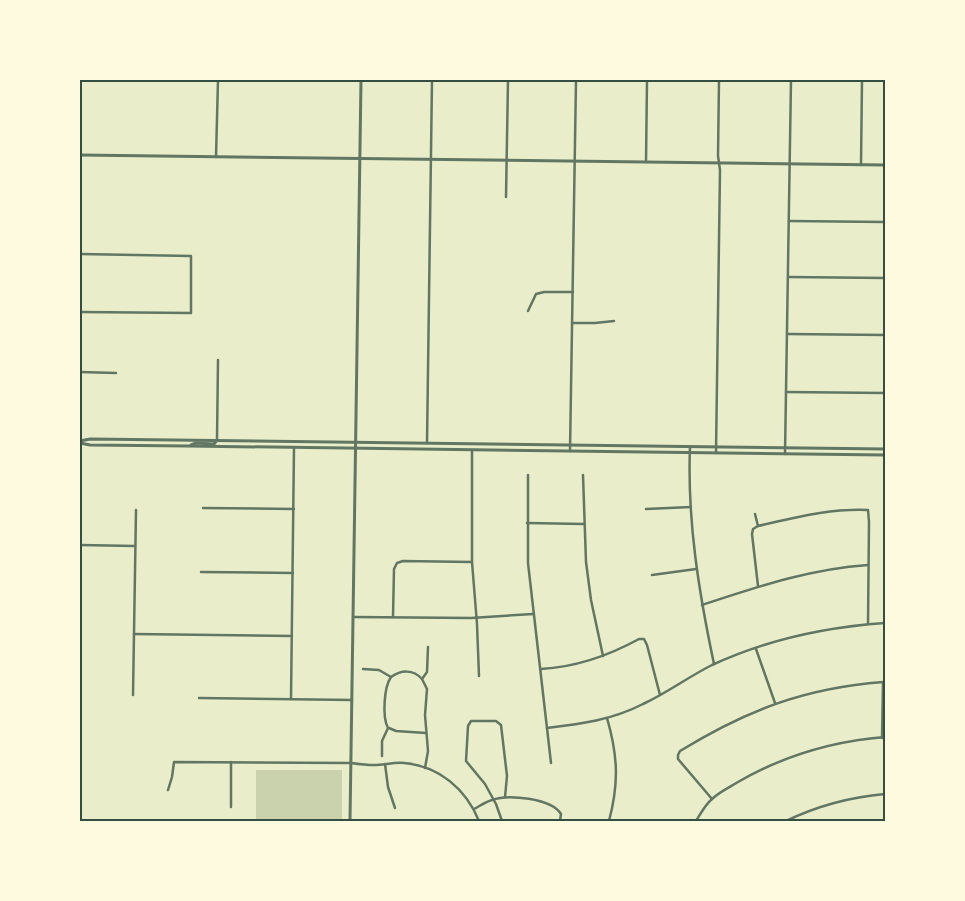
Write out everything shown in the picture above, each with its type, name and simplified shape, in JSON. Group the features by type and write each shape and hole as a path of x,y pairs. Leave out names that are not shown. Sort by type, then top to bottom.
{"street":[{"path":"216,157 218,80"},
{"path":"350,821 361,80"},
{"path":"426,444 432,80"},
{"path":"506,197 508,80"},
{"path":"570,451 576,80"},
{"path":"646,162 647,80"},
{"path":"716,453 719,279 719,80"},
{"path":"785,454 791,80"},
{"path":"861,165 862,80"},
{"path":"80,155 360,160 885,165"},
{"path":"789,221 885,222"},
{"path":"80,254 191,256 191,313 80,312"},
{"path":"788,277 885,278"},
{"path":"528,311 532,299 540,292 573,292"},
{"path":"572,323 595,324 614,321"},
{"path":"788,334 885,335"},
{"path":"188,446 196,443 214,444 217,440 218,360"},
{"path":"80,372 116,373"},
{"path":"786,392 885,393"},
{"path":"80,442 90,439 217,440 885,449"},
{"path":"80,442 90,445 885,455"},
{"path":"287,442 293,444 294,448 291,699"},
{"path":"426,444 433,450"},
{"path":"690,447 691,507 696,569 714,664"},
{"path":"472,450 472,562 477,618 479,676"},
{"path":"528,475 528,563 551,762"},
{"path":"583,475 586,562 591,600 603,656"},
{"path":"646,509 691,507"},
{"path":"203,508 294,509"},
{"path":"758,586 753,529 758,526 825,512 856,509 868,510 868,624"},
{"path":"133,695 136,510"},
{"path":"755,514 758,526"},
{"path":"527,523 584,524"},
{"path":"80,545 135,546"},
{"path":"393,617 394,569 398,563 404,561 472,562"},
{"path":"702,605 758,586 811,573 868,565"},
{"path":"652,575 696,569"},
{"path":"201,572 293,574"},
{"path":"353,617 477,618 534,614"},
{"path":"547,728 577,725 607,718 641,706 714,664 801,635 830,629 885,623"},
{"path":"134,634 292,636"},
{"path":"541,668 564,667 585,662 603,656 639,639 644,639 648,645 660,695"},
{"path":"422,679 427,672 428,647"},
{"path":"756,649 776,703"},
{"path":"363,669 379,670 391,677"},
{"path":"382,756 382,740 388,728 385,719 386,690 391,677 401,672 409,671 418,675 427,689 425,715 428,751 425,768"},
{"path":"696,821 712,799 751,775 803,754 855,740 884,738 883,682 821,690 776,703 747,714 712,731 680,751 678,759 712,799"},
{"path":"200,698 352,700"},
{"path":"607,718 617,759 617,778 609,821"},
{"path":"502,821 494,799 485,784 466,761 468,726 471,721 496,721 500,726 506,776 505,797"},
{"path":"388,728 396,731 426,733"},
{"path":"168,790 174,762 351,763 375,765 405,763 425,768 441,775 457,786 474,809 479,821"},
{"path":"231,762 231,807"},
{"path":"385,764 388,787 395,808"},
{"path":"786,821 816,808 842,801 885,794"},
{"path":"474,809 494,799 505,797 541,801 558,810 561,814 560,821"}],"green space":[{"path":"256,770 342,770 342,821 256,821"}]}
